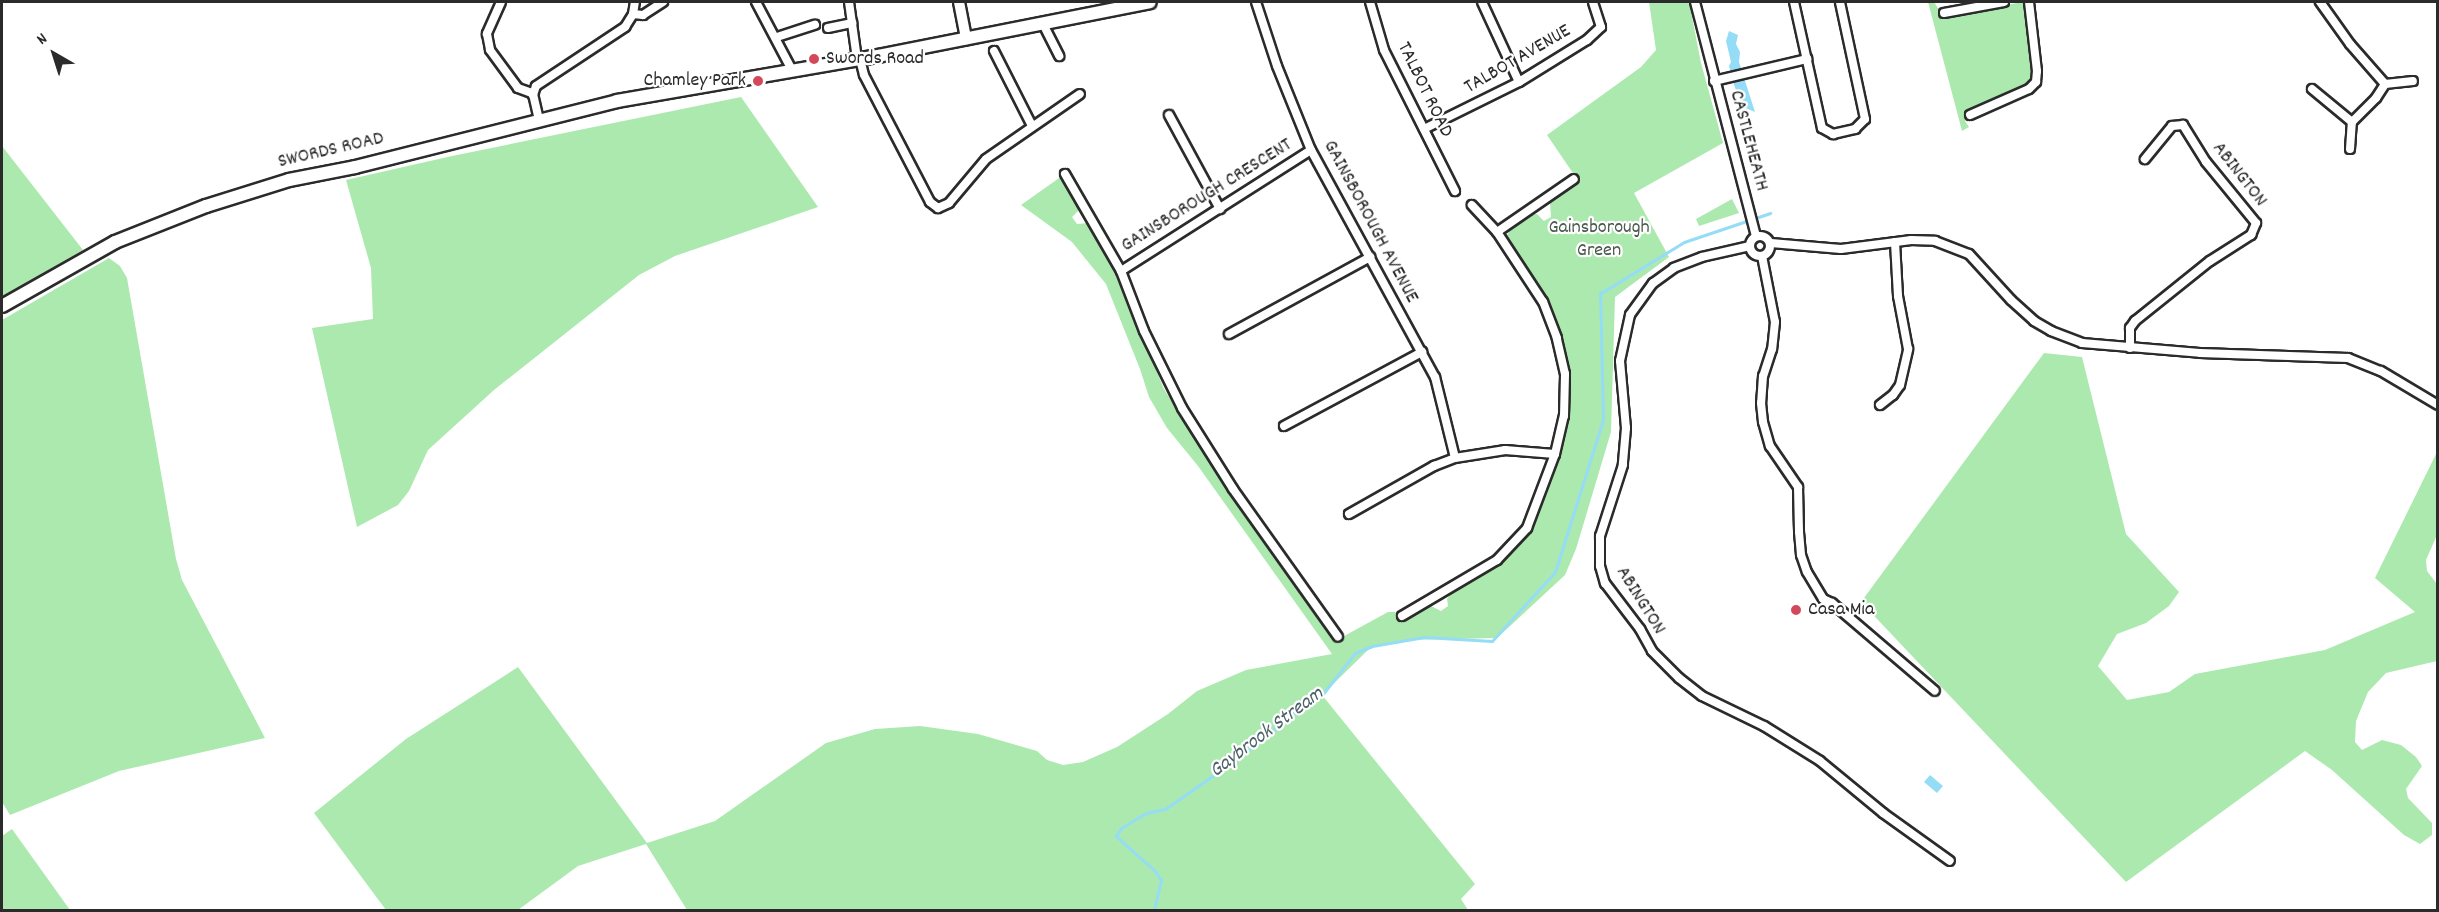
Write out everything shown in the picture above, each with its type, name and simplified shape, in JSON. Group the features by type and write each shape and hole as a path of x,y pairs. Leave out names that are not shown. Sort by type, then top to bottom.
{"main road":[{"name":"SWORDS ROAD","path":"2,306 63,270 150,228 265,187 617,102 966,39 1150,2"}],"street":[{"path":"501,2 487,34 490,50 518,88 532,93"},
{"path":"539,120 532,93 536,86 625,27 633,14 635,2"},
{"path":"633,14 643,15 663,2"},
{"path":"756,2 777,37 792,70"},
{"path":"849,2 864,75 930,202 939,208 949,203 986,159 1080,94"},
{"path":"959,2 966,39"},
{"name":"GAINSBOROUGH AVENUE","path":"1256,2 1276,66 1311,150 1422,352 1442,399 1455,458"},
{"name":"TALBOT ROAD","path":"1370,2 1384,50 1455,191"},
{"path":"1482,2 1519,82"},
{"name":"TALBOT AVENUE","path":"1424,129 1519,82 1587,40 1601,27 1593,2"},
{"name":"CASTLEHEATH","path":"1695,2 1756,236"},
{"path":"1794,2 1822,128 1833,134 1862,125 1865,119 1840,2"},
{"path":"1944,13 2004,2"},
{"path":"1970,115 2029,89 2036,82 2030,2"},
{"path":"2319,2 2350,44 2385,84"},
{"path":"828,28 852,23"},
{"path":"1043,24 1059,56"},
{"path":"777,37 815,25"},
{"path":"994,51 1032,126"},
{"name":"CASTLEHEATH","path":"1714,81 1807,59"},
{"path":"2385,84 2413,81"},
{"path":"2350,148 2352,122 2376,98 2385,84"},
{"path":"2312,89 2352,122"},
{"path":"1169,115 1220,209"},
{"name":"ABINGTON","path":"2130,348 2130,328 2135,321 2210,261 2251,235 2256,223 2206,162 2183,125 2172,126 2145,159"},
{"name":"GAINSBOROUGH CRESCENT","path":"1121,271 1311,150"},
{"path":"1065,174 1121,271 1144,331 1182,408 1233,489 1338,638"},
{"path":"1497,231 1574,179"},
{"path":"1402,616 1497,560 1527,528 1555,454 1564,416 1564,374 1557,338 1543,302 1497,231 1472,205"},
{"path":"1762,256 1754,254 1750,246 1756,236 1763,236 1770,243 1841,249 1895,242 1935,241 1960,249 1974,259 2011,300 2051,331 2082,344 2348,358 2381,371 2438,405"},
{"path":"1880,405 1893,395 1900,385 1908,349 1898,296 1895,242"},
{"path":"1762,256 1770,250 1770,243"},
{"name":"ABINGTON","path":"1750,246 1702,257 1674,268 1653,284 1630,315 1620,361 1626,428 1623,465 1600,536 1600,566 1605,583 1640,629 1652,651 1679,678 1702,696 1764,726 1820,761 1883,813 1950,861"},
{"path":"1762,256 1774,322 1772,349 1763,376 1761,403 1763,422 1770,446 1798,488 1800,544 1807,572 1823,599 1832,603 1935,692"},
{"path":"1229,334 1370,257"},
{"path":"1284,426 1422,352"},
{"path":"1349,514 1434,466 1455,458 1505,450 1555,454"}],"green space":[{"name":"Gainsborough Green","path":"1649,2 1689,2 1701,63 1723,143 1634,193 1669,257 1615,297 1611,432 1576,549 1565,575 1497,638 1405,640 1371,647 1322,695 1475,884 1461,899 1468,910 687,910 646,844 578,866 518,910 386,910 314,813 406,739 518,667 647,843 715,821 826,743 875,729 920,726 978,734 1037,751 1047,760 1063,765 1083,762 1117,747 1168,714 1197,691 1246,670 1332,654 1198,466 1167,428 1149,397 1106,284 1072,242 1021,205 1062,176 1081,208 1072,217 1077,224 1089,223 1111,263 1164,389 1226,487 1335,641 1388,612 1395,612 1401,621 1431,606 1441,611 1448,606 1447,599 1452,592 1494,568 1521,543 1539,511 1557,461 1567,424 1570,388 1562,342 1549,303 1508,243 1507,235 1512,228 1531,215 1537,214 1544,221 1551,217 1550,203 1579,182 1547,135 1641,67 1656,50"},
{"path":"1928,2 1934,2 1943,16 2023,2 2033,75 2029,82 1969,110 1965,114 1965,121 1969,127 1962,131"},
{"path":"741,97 818,207 675,256 639,275 494,390 428,450 409,491 398,505 357,527 312,328 373,319 371,268 346,180"},
{"path":"2,146 83,250 2,297"},
{"path":"1732,199 1739,213 1699,226 1696,219"},
{"path":"109,258 120,266 127,278 176,559 182,580 265,738 119,771 10,815 2,802 2,320"},
{"path":"2044,353 2082,357 2126,534 2179,592 2169,606 2146,623 2117,634 2098,666 2127,700 2169,692 2195,674 2325,650 2415,612 2375,578 2437,452 2437,535 2426,560 2427,571 2437,584 2437,661 2386,673 2368,692 2356,721 2355,742 2362,750 2382,740 2401,745 2416,757 2422,766 2406,789 2408,798 2432,823 2432,835 2420,844 2404,835 2332,770 2305,751 2126,882 1861,602"},
{"path":"12,829 70,910 2,910 2,836"}],"water":[{"path":"1729,31 1738,35 1736,44 1740,52 1739,62 1755,112 1743,107 1734,85 1726,41"},
{"path":"1930,775 1943,786 1937,793 1924,782"}],"waterway":[{"path":"1601,293 1684,242 1770,213"},
{"name":"Gaybrook Stream","path":"1154,910 1161,880 1155,871 1116,836 1121,828 1146,813 1165,809 1238,758 1293,714 1322,695 1355,653 1372,646 1424,637 1492,641 1555,572 1603,420 1600,292"}],"place":[{"name":"Swords Road","path":"814,59"},
{"name":"Chamley Park","path":"758,81"},
{"name":"Casa Mia","path":"1796,610"}]}
